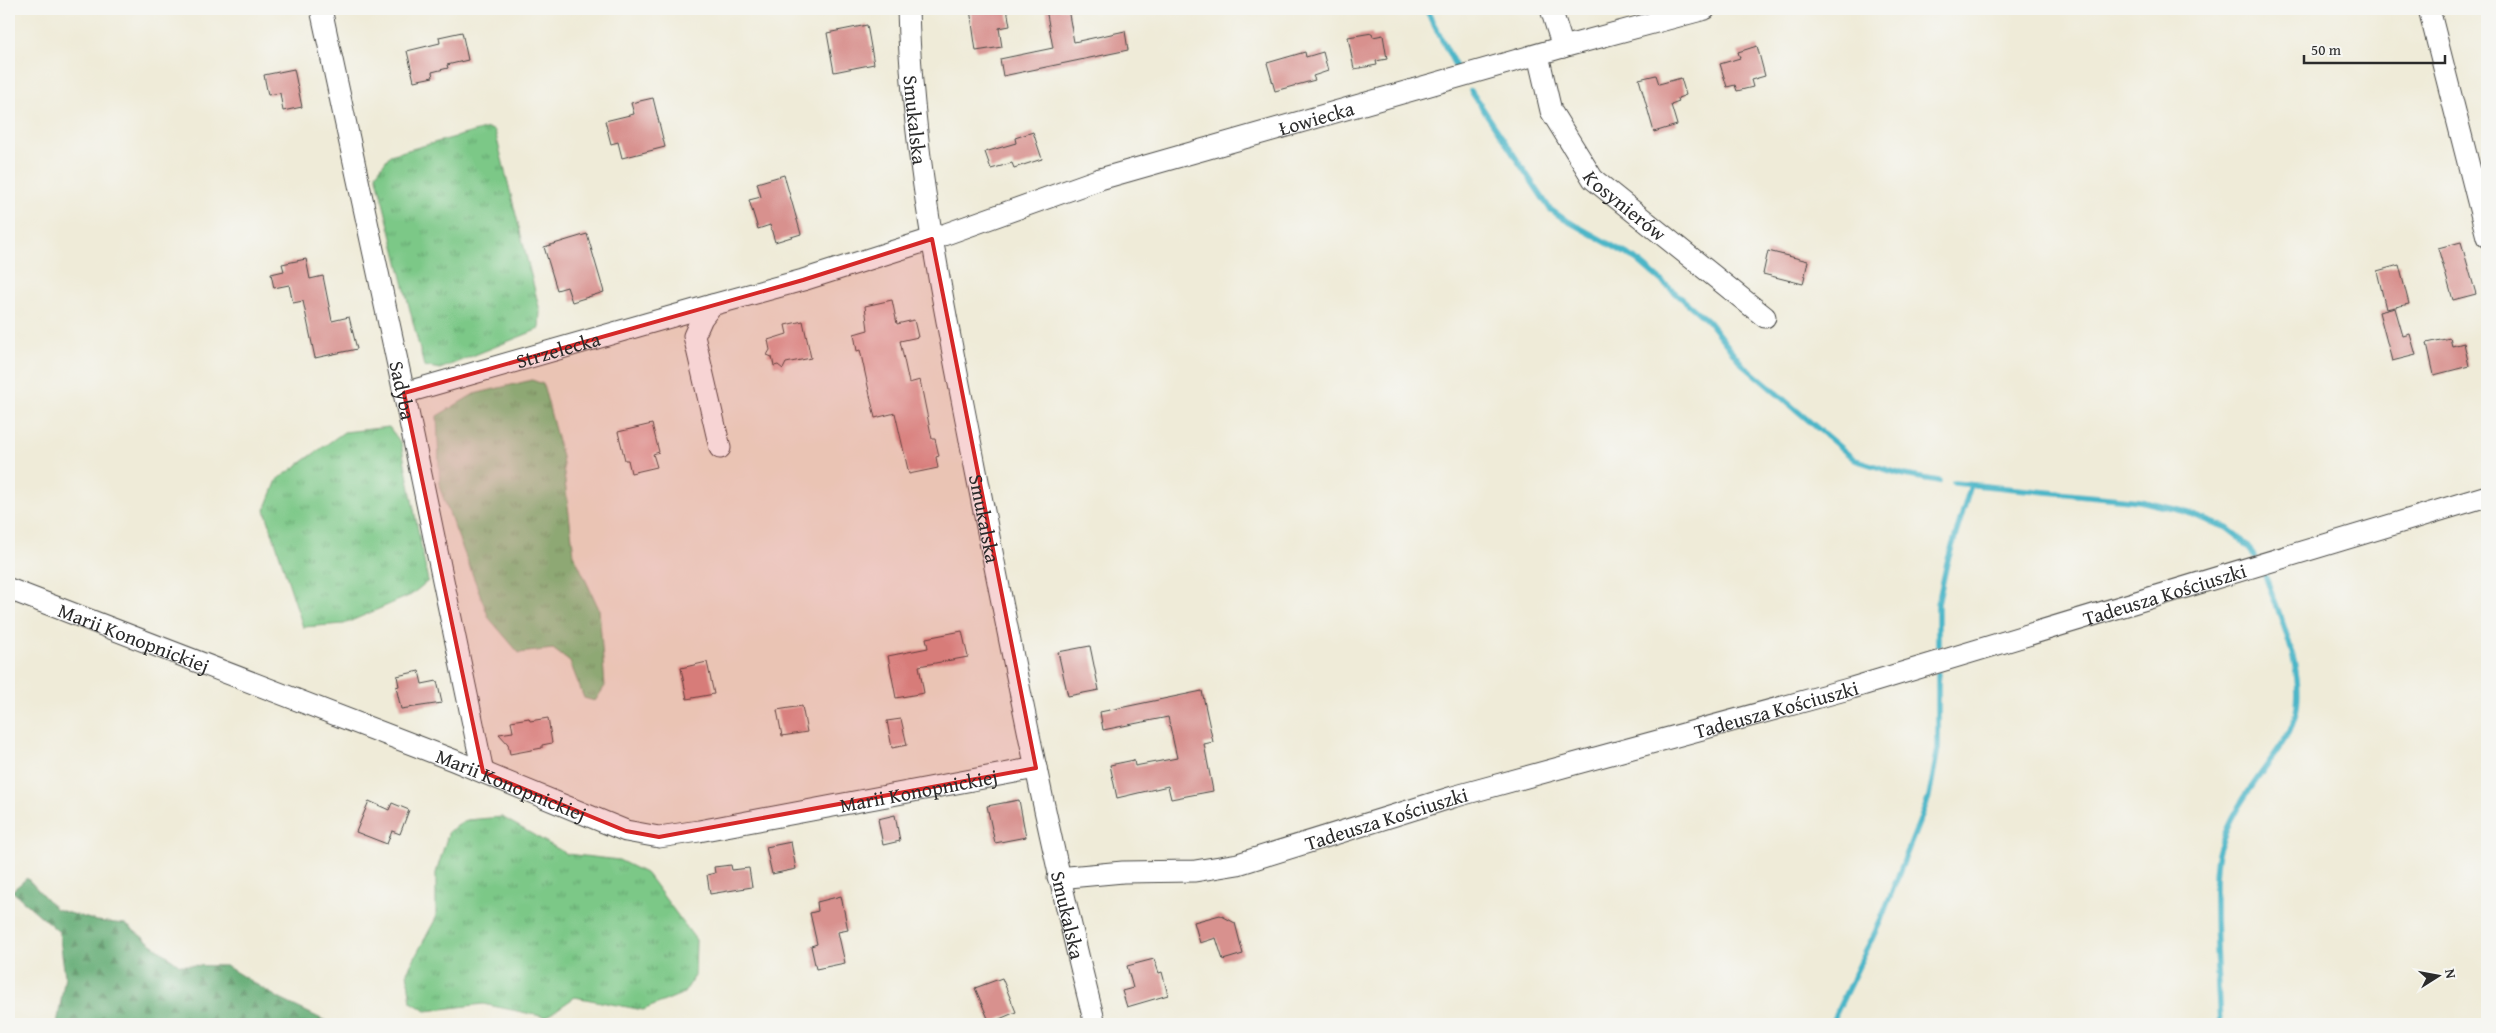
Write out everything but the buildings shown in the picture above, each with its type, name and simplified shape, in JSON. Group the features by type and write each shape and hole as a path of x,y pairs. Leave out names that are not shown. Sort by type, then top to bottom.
{"street":[{"name":"Sadyba","path":"321,9 483,772"},
{"name":"Smukalska","path":"908,9 914,109 932,239 1008,643 1058,878 1095,1024"},
{"path":"1551,9 1562,47"},
{"name":"Łowiecka","path":"932,239 1100,179 1562,47 1706,9"},
{"path":"2429,9 2487,237"},
{"name":"Kosynierów","path":"1538,55 1551,111 1593,179 1765,317"},
{"name":"Strzelecka","path":"404,393 803,280 932,239"},
{"path":"712,305 702,318 694,336 720,448"},
{"name":"Tadeusza Kościuszki","path":"1058,878 1123,872 1194,871 1238,864 1453,797 1852,688 2487,496"},
{"name":"Marii Konopnickiej","path":"9,588 483,772 626,831 659,836 699,831 1036,768"}],"highlighted area":[{"path":"932,239 1036,768 659,837 626,831 483,772 404,393 803,280"}],"green space":[{"path":"488,128 495,131 540,311 539,329 440,369 424,366 376,174 390,155"},
{"path":"532,380 543,384 562,457 574,555 599,609 605,686 595,701 584,698 570,662 553,649 519,653 489,618 440,489 437,416 474,394"},
{"path":"389,427 401,443 428,581 411,595 344,624 303,627 265,510 277,480 344,432"},
{"path":"502,817 567,854 619,860 647,874 696,940 695,976 684,993 643,1010 575,997 546,1017 483,1004 426,1011 411,1002 407,972 436,918 436,873 449,831 467,820"},
{"path":"27,878 56,909 97,921 125,924 180,965 226,966 280,999 332,1024 57,1024 65,976 59,932 12,891"}],"waterway":[{"path":"1426,9 1457,69"},
{"path":"1471,91 1550,209 1564,219 1636,259 1708,321 1742,364 1855,460 1904,475 1939,481"},
{"path":"1954,483 2140,501 2183,511 2227,528 2240,538 2255,556"},
{"path":"1938,645 1938,604 1947,563 1971,485"},
{"path":"2220,1024 2215,918 2217,856 2223,837 2234,814 2285,739 2292,726 2297,708 2298,689 2291,648 2264,572"},
{"path":"1831,1024 1880,922 1929,797 1938,748 1938,674"}]}
